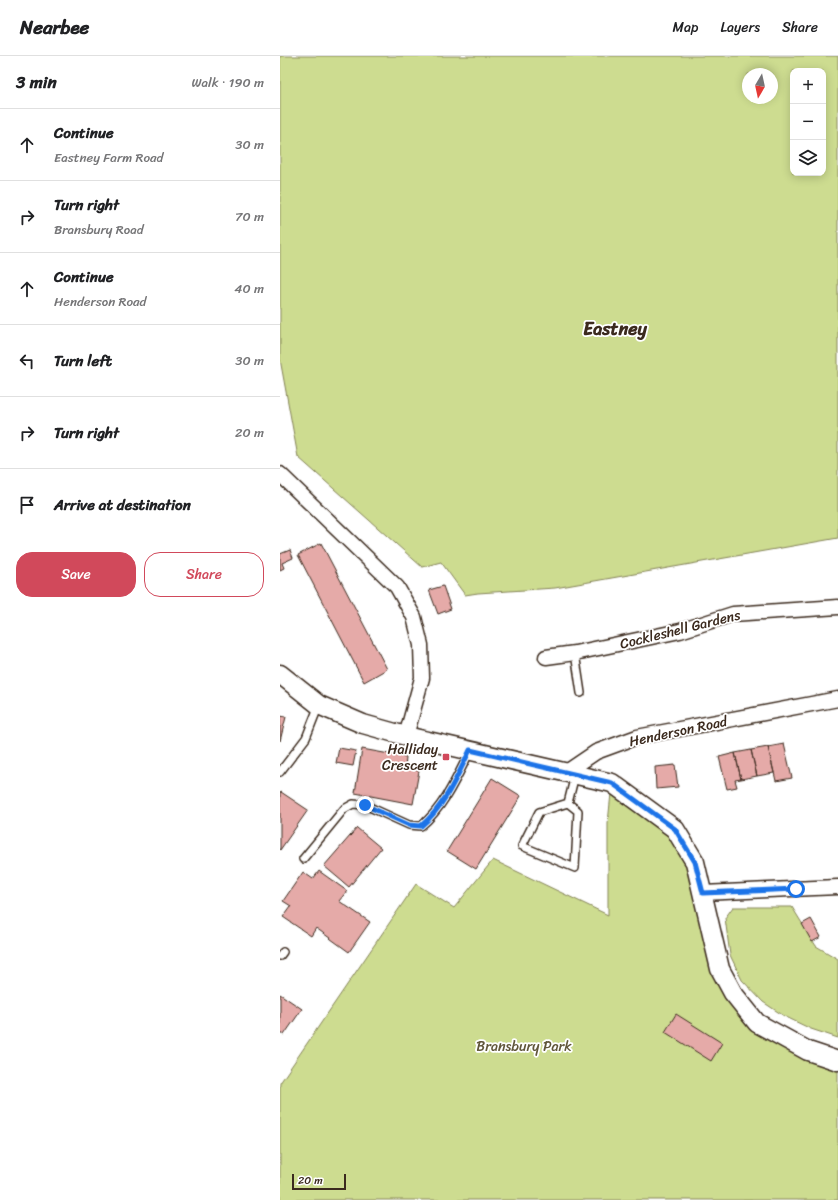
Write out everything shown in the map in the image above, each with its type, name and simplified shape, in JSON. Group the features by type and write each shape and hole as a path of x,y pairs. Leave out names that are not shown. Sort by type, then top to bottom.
{"street":[{"path":"280,474 397,587 414,617 421,645 422,678 406,736"},
{"name":"Cockleshell Gardens","path":"546,657 574,653 680,631 733,614 838,607"},
{"path":"280,674 319,705 363,724 406,736 612,783 675,829 695,862 720,969 738,999 757,1022 808,1051 838,1062"},
{"name":"Henderson Road","path":"570,774 596,752 637,738 838,699"},
{"path":"703,893 838,887"}],"lane":[{"path":"574,653 581,693"},
{"path":"280,772 306,738 319,705"},
{"path":"303,859 344,809 353,804 365,805 409,825 421,826 429,820 448,794 470,750"},
{"path":"568,803 570,774"},
{"path":"568,803 578,811 575,868 522,846 539,812 568,803"}],"green space":[{"path":"280,56 838,56 838,538 555,588 465,595 441,562 422,567 298,457 280,359"},
{"name":"Bransbury Park","path":"612,783 675,829 720,969 757,1022 838,1061 838,1200 280,1200 280,1083 416,884 454,908 493,860 608,915 608,823"},
{"path":"733,907 792,907 816,946 838,959 838,1038 811,1029 784,1016 763,1002 742,980 730,955 725,918"}],"building":[{"path":"321,543 387,669 364,682 298,555"},
{"path":"290,550 293,558 282,563 284,568 280,570 280,554"},
{"path":"443,586 451,609 438,614 429,590"},
{"path":"280,716 286,717 280,741"},
{"path":"784,744 792,778 776,781 768,747"},
{"path":"768,747 774,773 757,776 751,750"},
{"path":"339,748 356,751 353,766 336,763"},
{"path":"362,749 406,757 405,768 419,771 413,804 355,793"},
{"path":"751,750 757,776 741,779 735,753"},
{"path":"735,753 741,779 735,780 737,787 727,789 719,757"},
{"path":"675,765 678,787 656,789 655,767"},
{"path":"492,778 521,796 476,869 447,851"},
{"path":"281,792 308,810 280,850 280,793"},
{"path":"357,828 381,848 349,887 324,866"},
{"path":"319,871 347,891 339,901 370,922 349,952 316,928 311,936 283,917 291,906 283,901 303,872 313,879"},
{"path":"811,919 821,937 812,942 802,924"},
{"path":"280,994 302,1009 284,1035 280,1032"},
{"path":"676,1014 722,1043 711,1061 665,1032"}],"place":[{"name":"Halliday Crescent","path":"446,757"}],"district":[{"name":"Eastney","path":"615,329"}],"route":[{"path":"365,805 409,825 421,826 429,820 448,794 470,750 612,783 675,829 695,862 703,893 796,889"}]}
